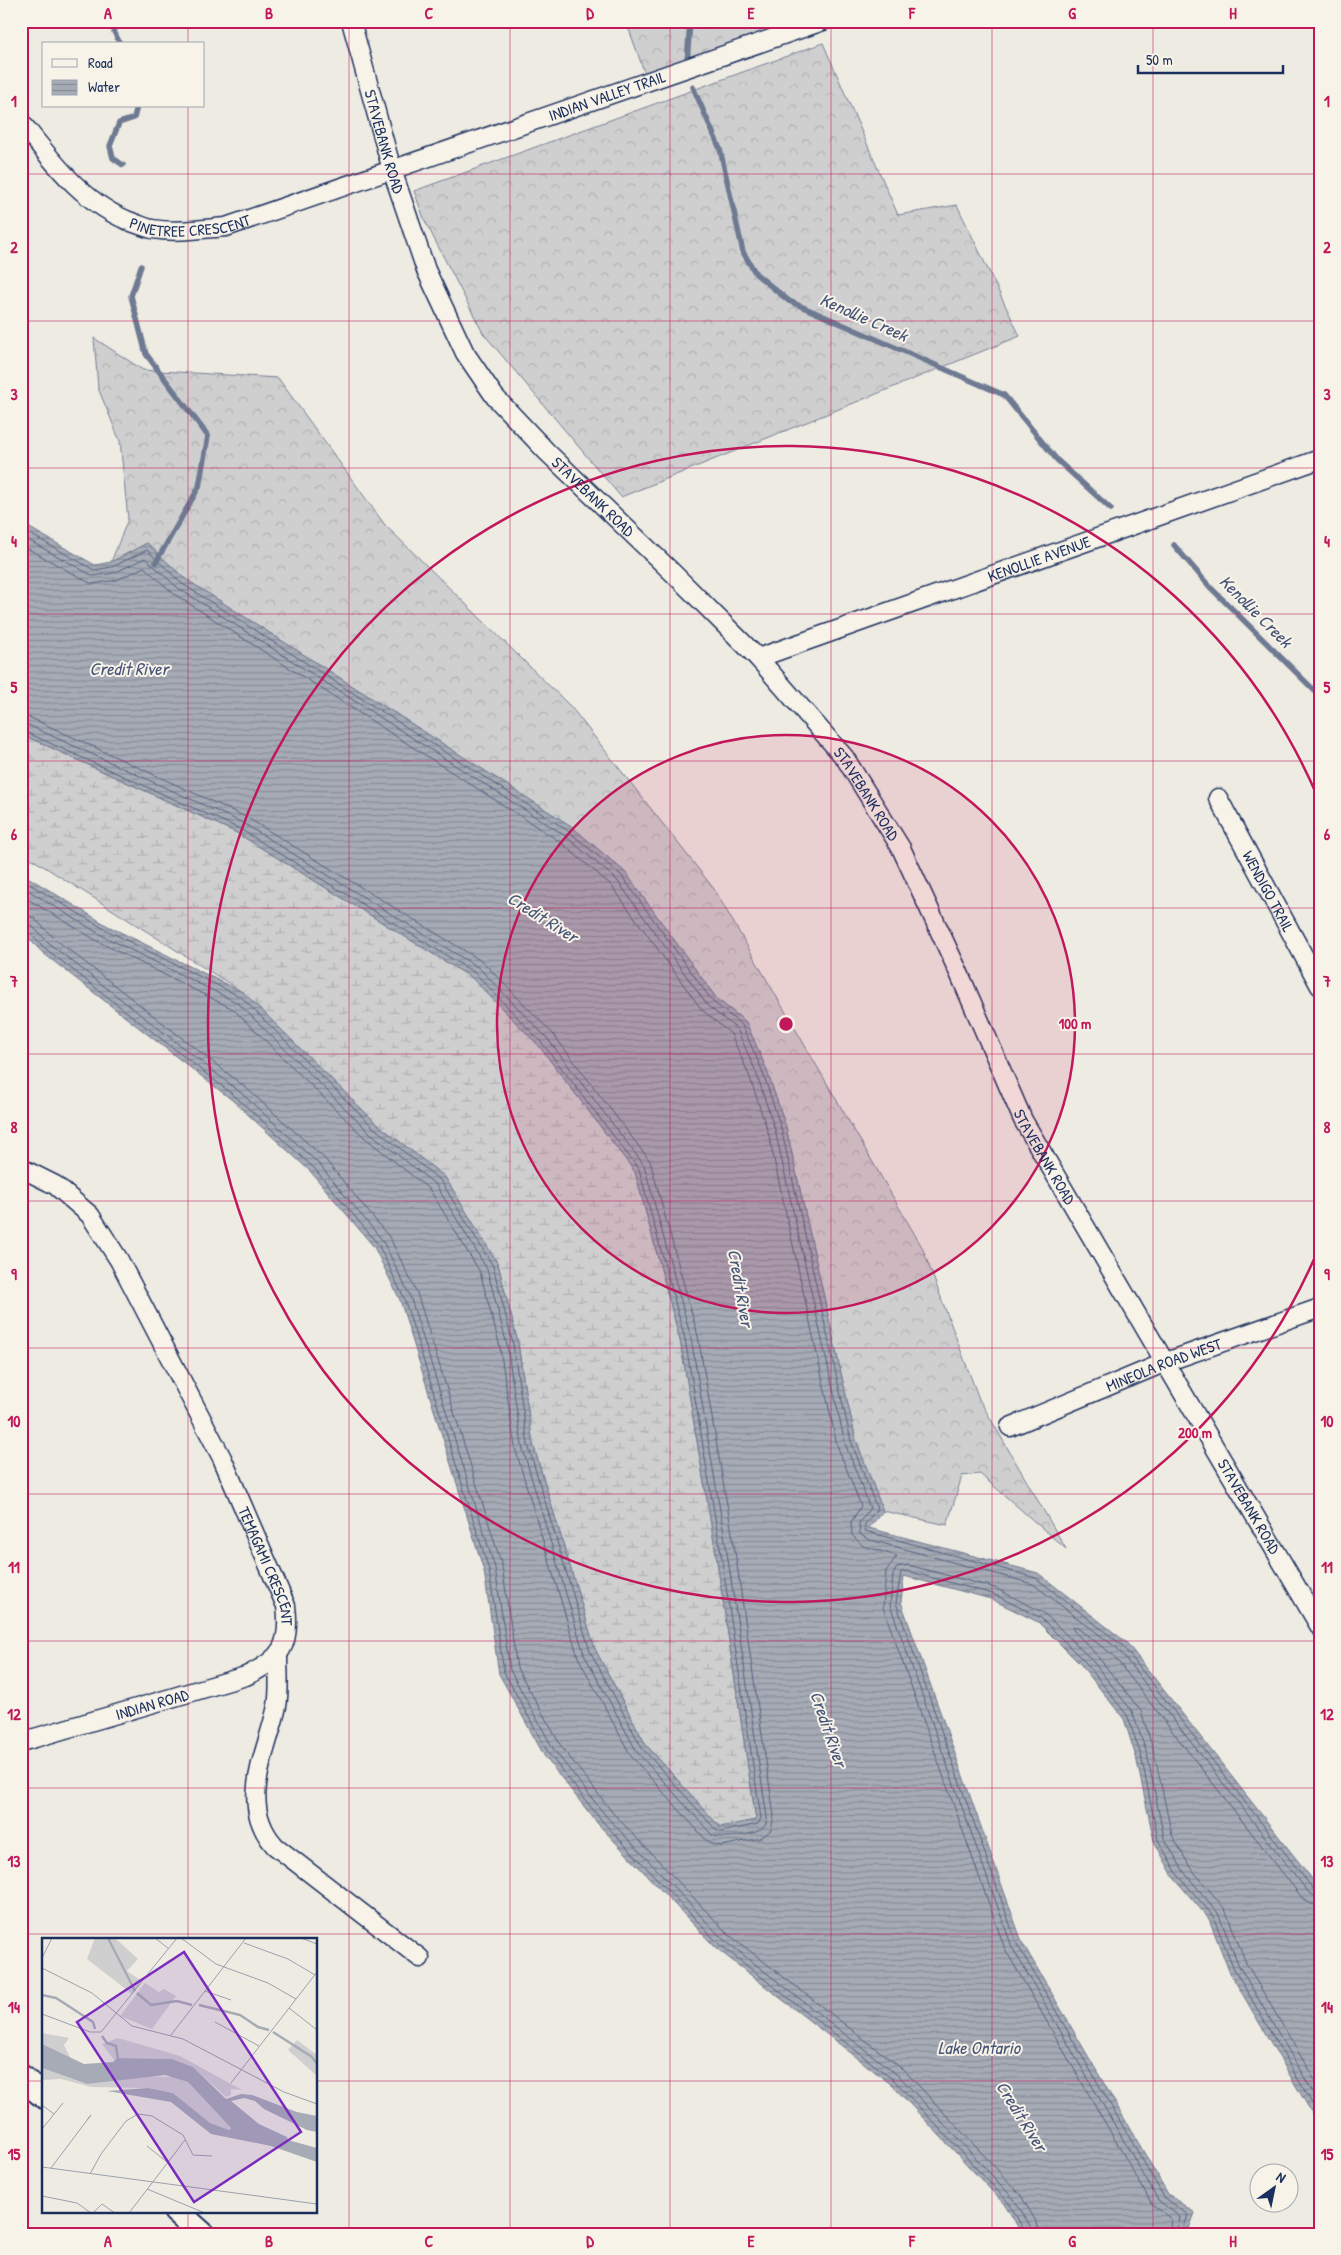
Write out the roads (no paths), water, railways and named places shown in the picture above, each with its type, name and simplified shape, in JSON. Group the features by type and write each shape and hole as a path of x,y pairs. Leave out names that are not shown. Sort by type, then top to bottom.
{"main road":[{"path":"21,2077 42,2094"},
{"path":"177,2212 202,2234"}],"street":[{"name":"STAVEBANK ROAD","path":"351,21 392,170 426,270 465,353 496,397 547,452 758,658 844,758 901,848 959,973 1023,1120 1320,1627"},
{"name":"INDIAN VALLEY TRAIL","path":"392,170 823,21"},
{"name":"PINETREE CRESCENT","path":"21,122 55,165 84,194 118,217 151,229 185,231 226,227 392,170"},
{"name":"KENOLLIE AVENUE","path":"758,658 1316,466"},
{"name":"WENDIGO TRAIL","path":"1218,798 1320,986"},
{"name":"TEMAGAMI CRESCENT","path":"21,1168 54,1185 90,1216 119,1260 222,1458 286,1606 289,1628 278,1656 278,1704 255,1787 259,1818 267,1837 275,1846 420,1958"},
{"name":"MINEOLA ROAD WEST","path":"1010,1427 1166,1362 1320,1308"},
{"name":"INDIAN ROAD","path":"21,1742 246,1676 267,1666 278,1656"}],"water":[{"name":"Credit River","path":"21,523 95,565 111,562 147,543 184,578 571,826 625,872 717,999 746,1022 766,1068 786,1127 856,1440 883,1511 869,1528 1038,1573 1126,1642 1320,1889 1320,2127 1229,1971 1209,1919 1174,1878 1154,1841 1136,1757 1124,1719 1081,1665 1038,1622 991,1599 904,1576 901,1602 1022,1942 1168,2194 1195,2213 1187,2234 1022,2234 1006,2206 892,2085 716,1948 598,1824 545,1757 499,1674 484,1571 400,1300 374,1247 310,1171 232,1100 43,953 21,931 21,873 108,926 244,993 376,1123 445,1177 498,1264 518,1343 533,1444 595,1649 646,1745 720,1827 756,1820 715,1548 680,1340 635,1172 539,1046 472,978 237,833 21,734"}],"waterway":[{"path":"109,21 119,42"},
{"name":"Kenollie Creek","path":"687,63 690,21"},
{"name":"Kenollie Creek","path":"693,87 720,149 743,252 756,274 789,301 1004,395 1057,460 1111,509"},
{"path":"123,165 113,158 110,146 119,123 134,118 136,108"},
{"path":"141,266 131,296 146,354 208,436 199,487 156,562"},
{"name":"Kenollie Creek","path":"1174,545 1210,587 1320,696"}],"water label":[{"name":"Lake Ontario","path":"979,2047"}]}
